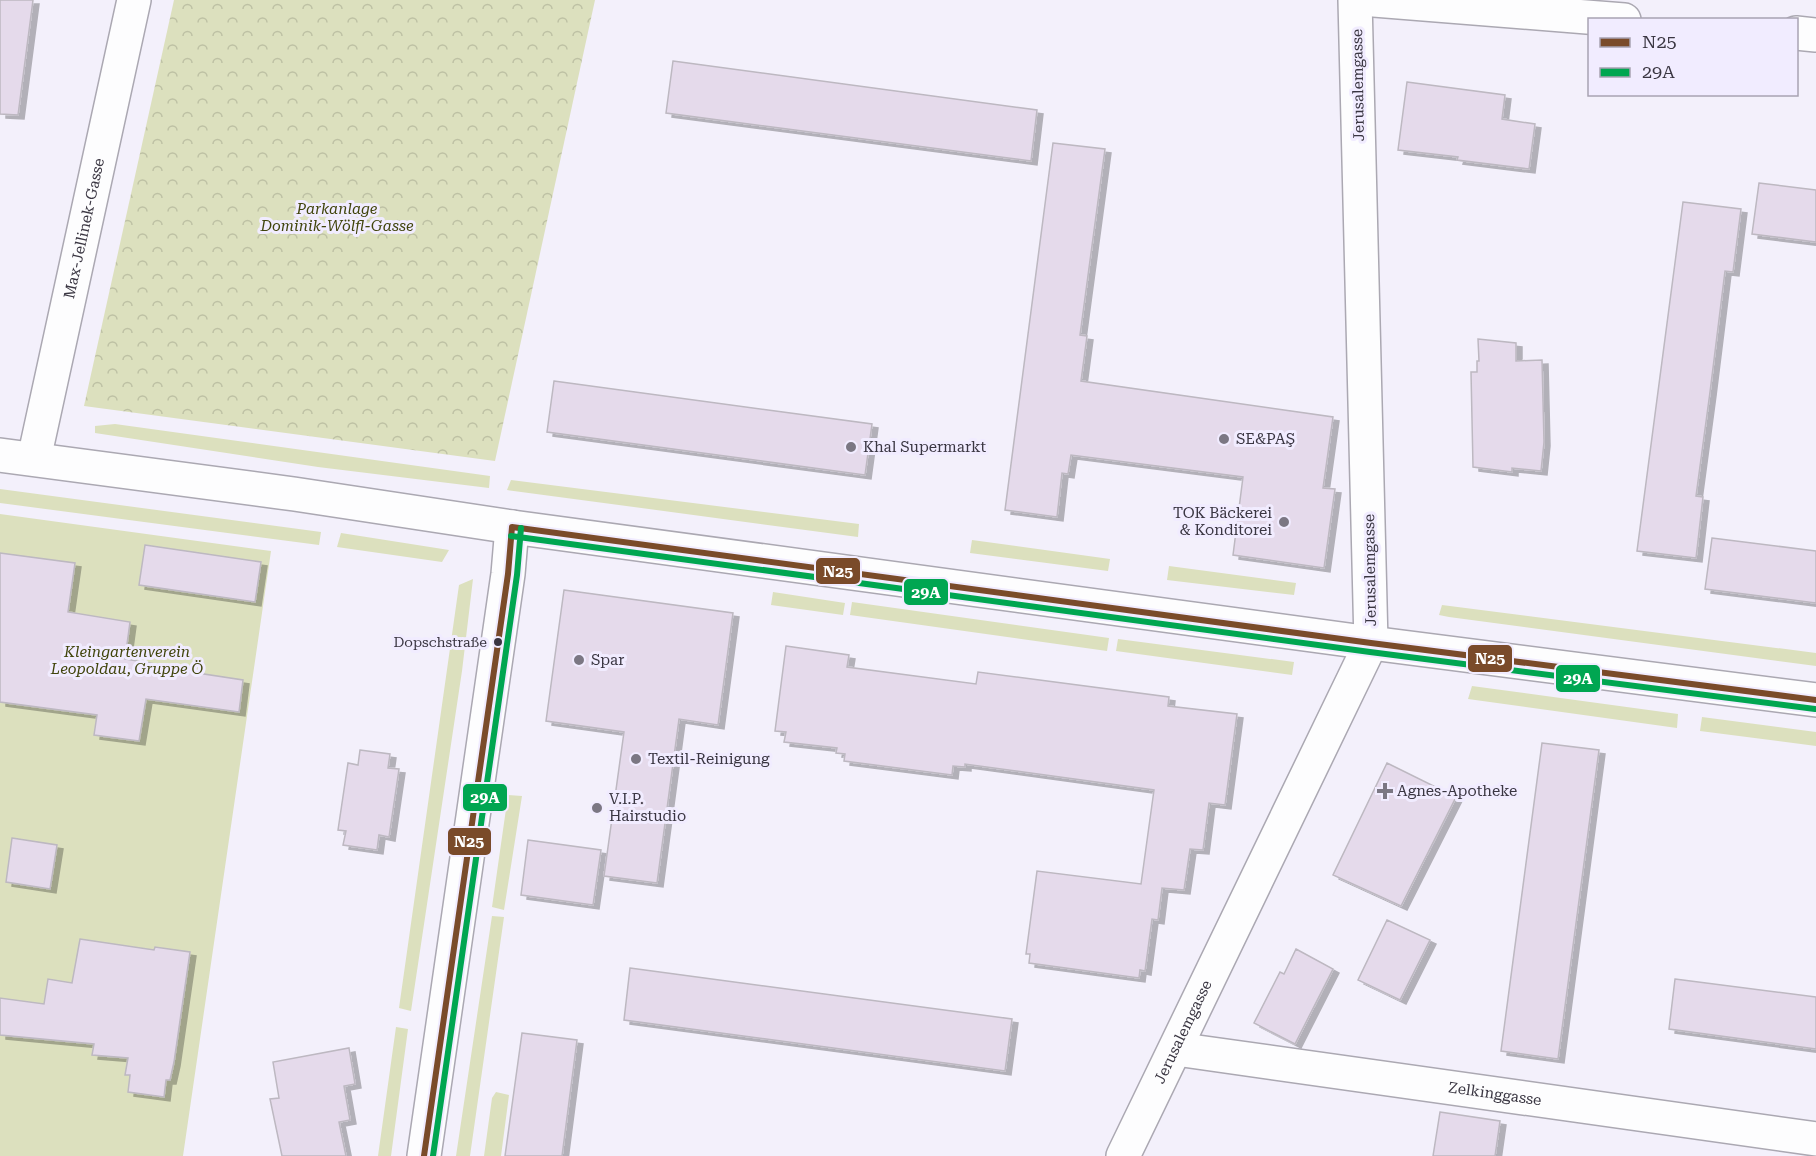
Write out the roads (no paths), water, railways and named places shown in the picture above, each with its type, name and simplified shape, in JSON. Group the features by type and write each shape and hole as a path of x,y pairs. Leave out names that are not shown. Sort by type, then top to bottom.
{"street":[{"name":"Max-Jellinek-Gasse","path":"34,459 134,0"},
{"name":"Jerusalemgasse","path":"1123,1156 1371,643 1356,0"},
{"path":"1374,0 1599,18"},
{"path":"1798,33 1816,35"},
{"path":"0,455 1371,643 1816,700"},
{"path":"424,1156 508,574 512,527"},
{"name":"Zelkinggasse","path":"1176,1049 1816,1139"}],"place":[{"name":"SE&PAŞ","path":"1224,439"},
{"name":"Khal Supermarkt","path":"851,447"},
{"name":"TOK Bäckerei & Konditorei","path":"1284,522"},
{"name":"Dopschstraße","path":"498,642"},
{"name":"Spar","path":"579,660"},
{"name":"Textil-Reinigung","path":"636,759"},
{"name":"Agnes-Apotheke","path":"1385,791"},
{"name":"V.I.P. Hairstudio","path":"597,808"}],"park label":[{"name":"Parkanlage Dominik-Wölfl-Gasse","path":"337,218"},
{"name":"Kleingartenverein Leopoldau, Gruppe Ö","path":"127,660"}]}
